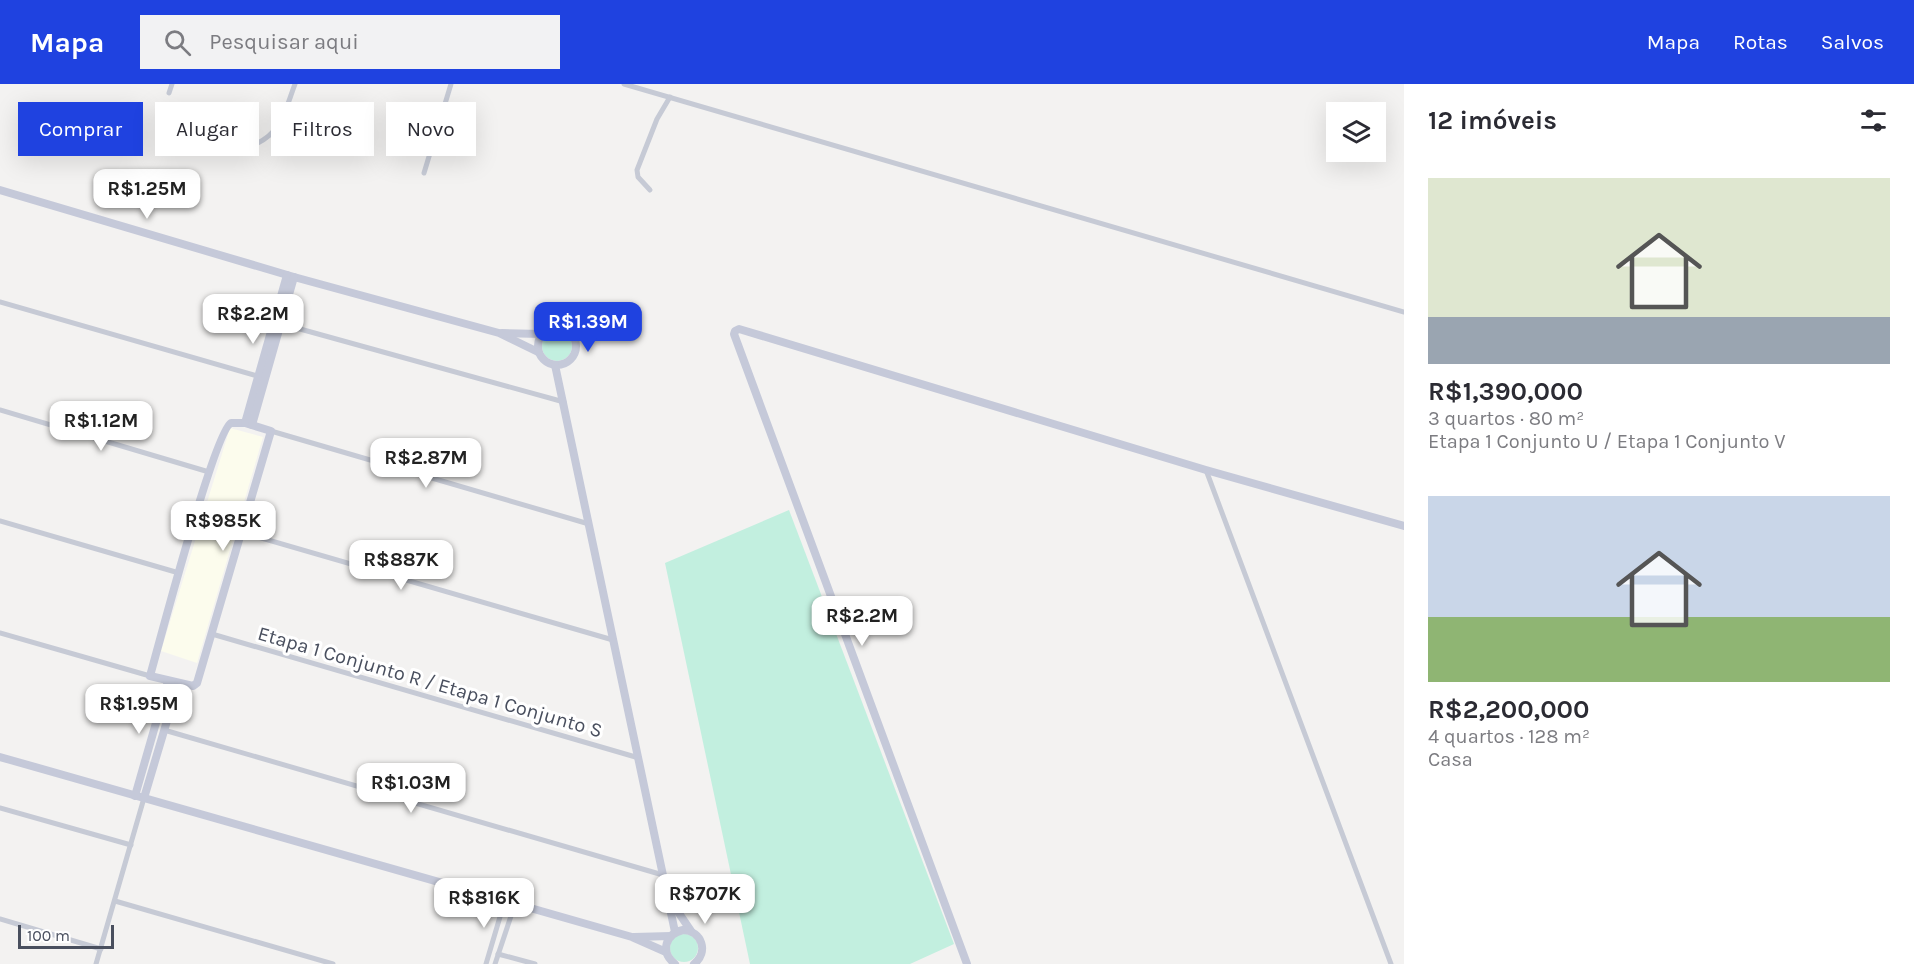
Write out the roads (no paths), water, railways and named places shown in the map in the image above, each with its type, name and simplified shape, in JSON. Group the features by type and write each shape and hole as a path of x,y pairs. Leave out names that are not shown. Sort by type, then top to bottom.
{"street":[{"path":"169,93 172,84"},
{"path":"259,142 272,136 279,126 295,84"},
{"path":"424,173 451,84"},
{"path":"624,84 1404,312"},
{"path":"650,190 638,177 637,170 657,119 670,97"},
{"path":"0,190 291,276 499,333 538,352 545,361 555,365 571,358 575,342 564,328 552,327 542,334 538,342 538,352"},
{"path":"248,424 266,379 282,324 291,276"},
{"path":"248,424 257,376 291,276"},
{"path":"0,302 266,379"},
{"path":"282,324 564,402"},
{"path":"967,964 823,579 734,334 735,331 739,329 1206,470 1404,526"},
{"path":"499,333 542,334"},
{"path":"555,365 669,898 673,934 666,952"},
{"path":"0,410 209,472"},
{"path":"150,676 209,472 225,427 231,423 248,424 589,524"},
{"path":"0,633 178,684 193,686 197,683 212,634 271,431"},
{"path":"1206,470 1391,964"},
{"path":"196,519 613,640"},
{"path":"0,521 179,573"},
{"name":"Etapa 1 Conjunto R / Etapa 1 Conjunto S","path":"212,634 639,758"},
{"path":"135,796 168,681"},
{"path":"96,964 178,684"},
{"path":"164,730 663,875"},
{"path":"0,757 632,937 666,952 675,964"},
{"path":"0,808 131,845"},
{"path":"669,898 702,943 702,955 694,964"},
{"path":"486,964 504,900"},
{"path":"115,901 333,964"},
{"path":"495,964 515,904"},
{"path":"0,919 101,949"},
{"path":"632,937 691,931"},
{"path":"498,954 535,964"}]}
